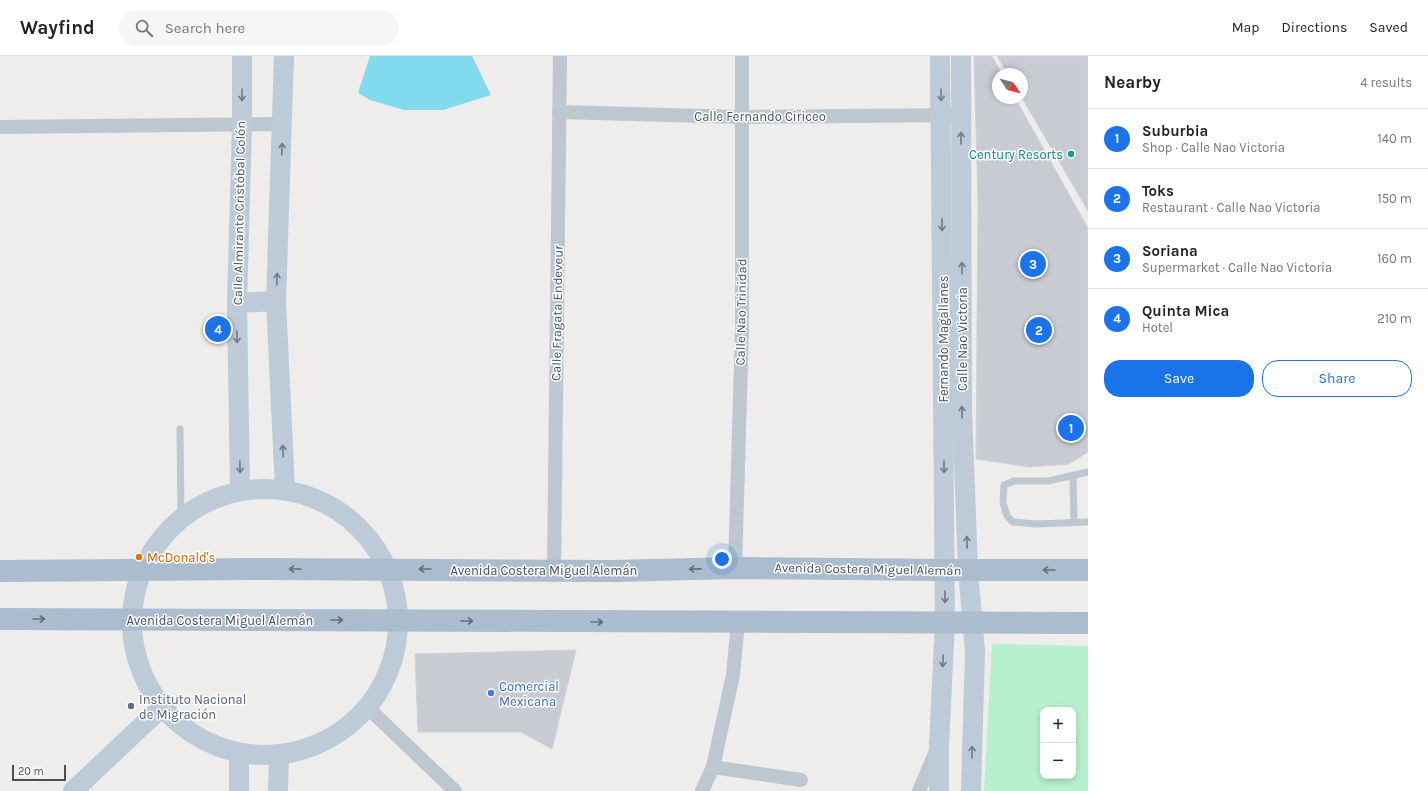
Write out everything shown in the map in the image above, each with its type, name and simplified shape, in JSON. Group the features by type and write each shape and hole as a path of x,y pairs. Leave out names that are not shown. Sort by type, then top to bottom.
{"main road":[{"name":"Calle Almirante Cristóbal Colón","path":"240,490 236,303 242,125 242,56"},
{"path":"284,56 276,301 284,490"},
{"name":"Fernando Magallanes","path":"939,791 939,745 945,622 940,56"},
{"name":"Calle Nao Victoria","path":"961,56 962,410 968,570 975,651 972,791"},
{"path":"236,303 276,301"},
{"path":"240,490 284,490 317,498 332,506 359,527 370,540 380,554 387,569 395,594 398,621 397,636 390,667 384,681 367,708 342,730 327,740 301,750 279,755 252,755 239,753 198,738 184,729 162,707 148,687 139,666 133,643 131,619 134,594 142,570 159,541 182,518 209,500 225,494 240,490"},
{"name":"Avenida Costera Miguel Alemán","path":"0,571 387,569 614,571 735,568 1088,570"},
{"name":"Avenida Costera Miguel Alemán","path":"0,619 1088,623"},
{"path":"74,791 162,707"},
{"path":"239,753 239,791"},
{"path":"278,791 279,755"}],"street":[{"name":"Calle Fragata Endeveur","path":"554,570 560,56"},
{"name":"Calle Nao Trinidad","path":"735,568 742,328 742,56"},
{"name":"Calle Fernando Ciriceo","path":"559,112 741,117 961,115"},
{"path":"0,127 282,124"},
{"path":"702,791 713,766 733,675 738,622"},
{"path":"367,708 455,791"},
{"path":"919,791 939,745"},
{"path":"713,766 801,780"}],"lane":[{"path":"180,429 182,518"},
{"path":"1088,472 1048,481 1014,481 1004,485 1003,503 1007,516 1013,522 1036,524 1088,522"},
{"path":"1073,476 1074,522"}],"green space":[{"path":"992,644 1088,646 1088,791 984,791"}],"water":[{"path":"370,56 472,56 491,95 443,110 404,110 370,100 358,93"}],"building":[{"path":"974,56 992,56 999,68 992,68 992,104 1018,104 1088,228 1088,452 1069,464 1029,467 976,459 978,204"},
{"name":"Century Resorts","path":"997,56 1088,56 1088,211 1026,104 1028,104 1028,68 1004,68"},
{"name":"Comercial Mexicana","path":"576,650 552,749 521,732 418,732 415,654"}],"place":[{"name":"Century Resorts","path":"1071,154"},
{"name":"Soriana","path":"1033,264"},
{"name":"Quinta Mica","path":"218,329"},
{"name":"Toks","path":"1039,330"},
{"name":"Suburbia","path":"1071,428"},
{"name":"McDonald's","path":"139,557"},
{"name":"Comercial Mexicana","path":"491,693"},
{"name":"Instituto Nacional de Migración","path":"131,706"}]}
